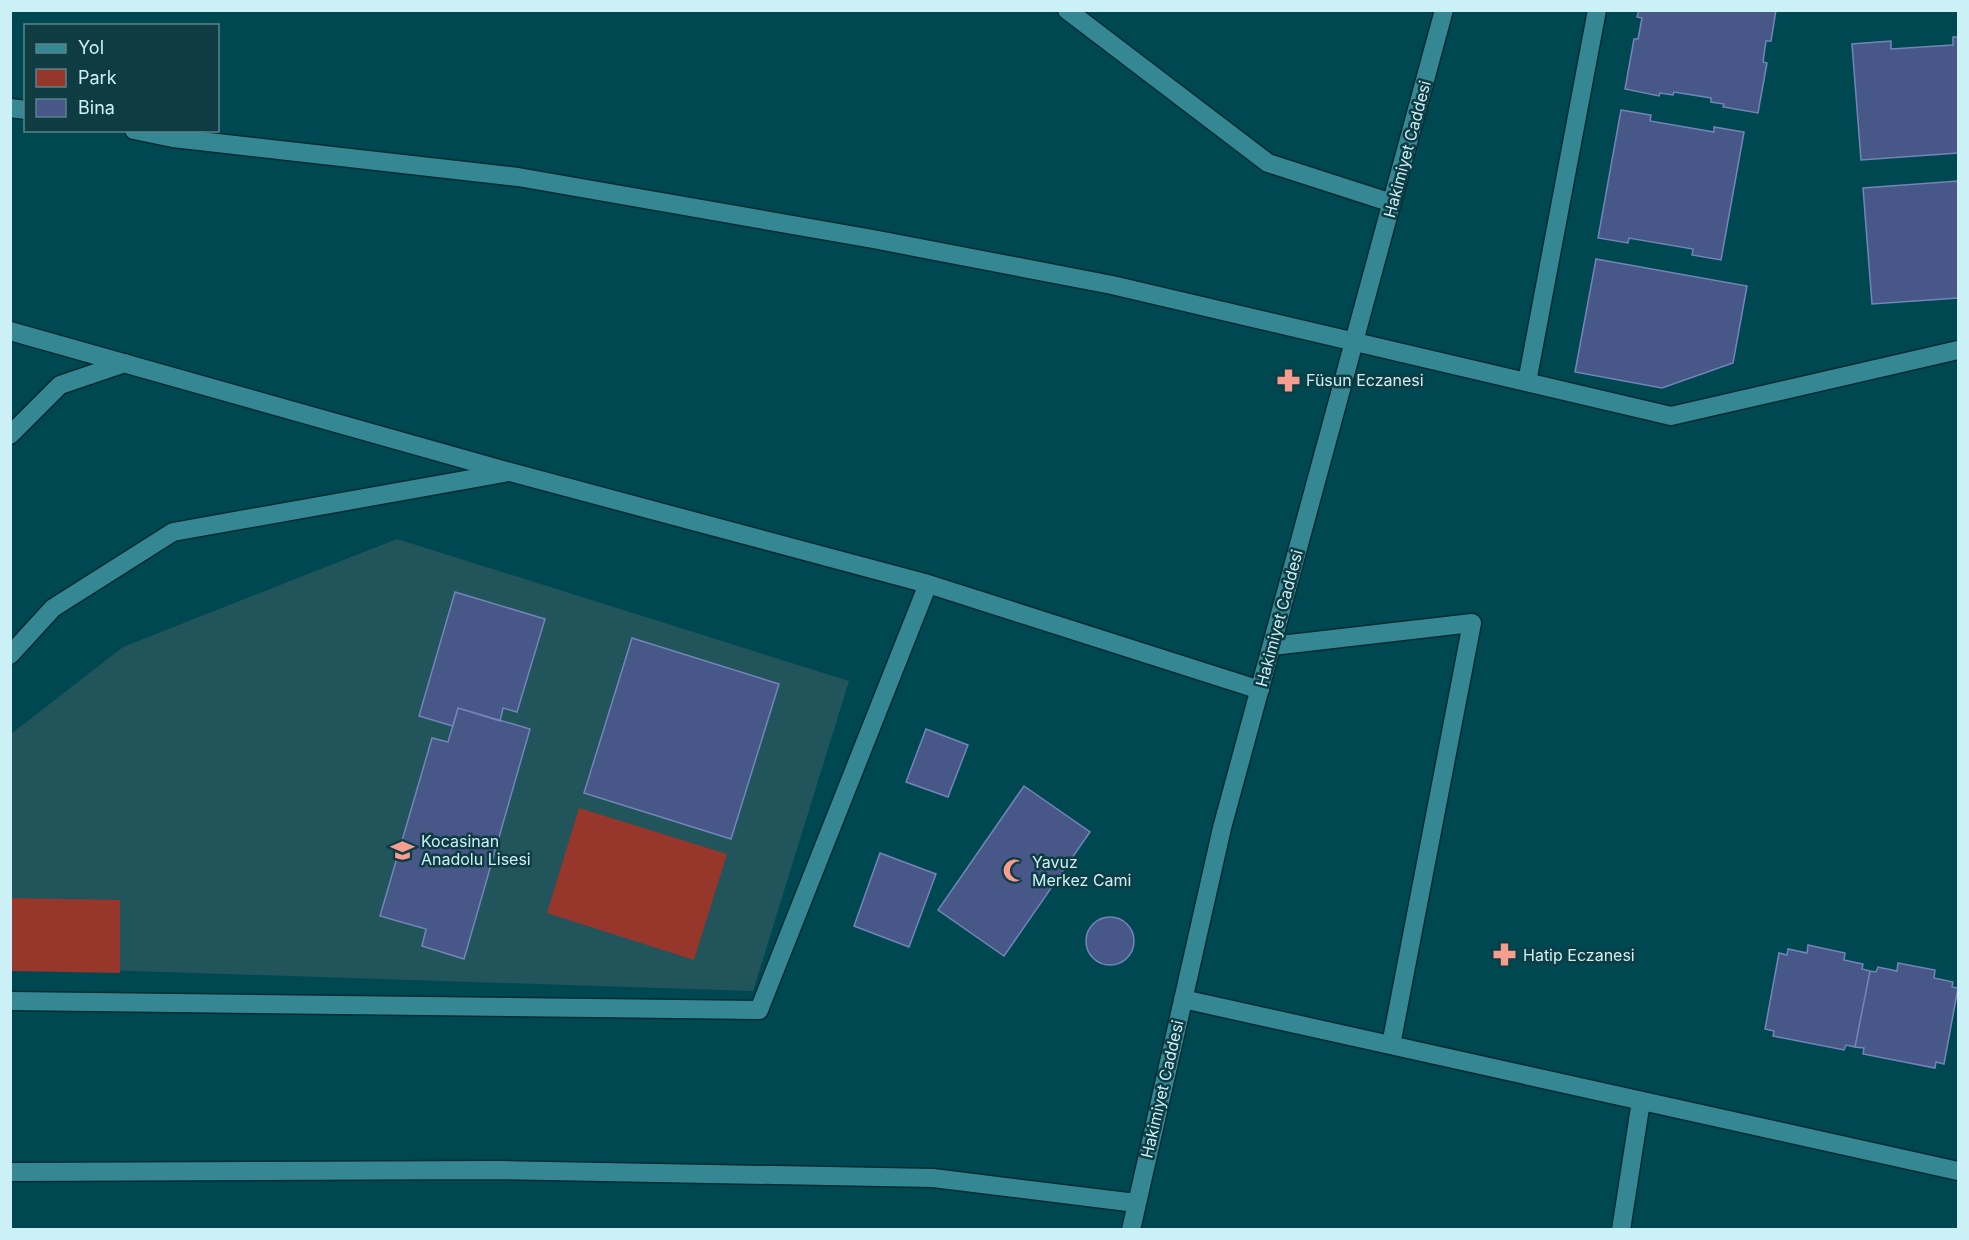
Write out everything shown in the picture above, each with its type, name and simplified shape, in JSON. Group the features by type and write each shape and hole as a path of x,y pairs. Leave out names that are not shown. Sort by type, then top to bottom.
{"street":[{"path":"1067,10 1268,163 1392,203"},
{"name":"Hakimiyet Caddesi","path":"1131,1230 1222,828 1444,10"},
{"path":"1527,382 1596,10"},
{"path":"144,132 173,138 518,177 873,239 1112,285 1671,416 1959,350"},
{"path":"10,331 510,472 928,584 1260,690"},
{"path":"10,435 60,385 125,363"},
{"path":"10,655 53,608 173,532 510,472"},
{"path":"10,1000 759,1010 928,584"},
{"path":"1272,646 1472,623 1391,1046"},
{"path":"1183,999 1959,1172"},
{"path":"1621,1230 1641,1101"},
{"path":"10,1172 499,1170 933,1178 1136,1203"}],"shaded area":[{"name":"Kocasinan Anadolu Lisesi","path":"397,539 849,681 753,991 11,967 11,734 123,647"}],"green space":[{"path":"579,808 727,854 694,960 547,913"},
{"path":"11,898 120,900 120,973 11,971"}],"building":[{"path":"1639,10 1776,10 1771,41 1766,41 1763,62 1767,63 1758,113 1723,107 1724,104 1711,102 1711,98 1674,92 1673,95 1660,93 1659,96 1625,89 1634,39 1638,39 1642,18 1637,17"},
{"path":"1953,37 1958,37 1958,153 1861,160 1852,44 1891,41 1891,49 1953,45"},
{"path":"1621,110 1651,115 1650,121 1714,132 1714,127 1744,132 1721,260 1692,255 1693,249 1629,238 1628,243 1598,238"},
{"path":"1958,181 1958,298 1872,304 1863,188"},
{"path":"1596,259 1747,286 1733,363 1662,388 1575,372"},
{"path":"455,592 545,619 517,712 503,708 500,721 458,708 453,726 419,716"},
{"path":"632,638 779,684 731,839 584,793"},
{"path":"458,708 530,729 464,959 422,946 426,929 380,916 432,738 448,742"},
{"path":"926,729 968,745 948,797 906,782"},
{"name":"Yavuz Merkez Cami","path":"1024,786 1090,832 1004,956 938,910"},
{"path":"880,853 936,874 909,947 854,926"},
{"path":"1110,917 1127,924 1134,941 1127,958 1110,965 1093,958 1086,941 1093,924"},
{"path":"1808,945 1845,953 1844,960 1863,964 1862,969 1870,971 1855,1047 1846,1045 1844,1050 1773,1036 1774,1031 1765,1029 1779,953 1787,955 1788,949 1807,953"},
{"path":"1898,963 1935,970 1934,978 1953,982 1952,987 1958,988 1944,1064 1936,1062 1935,1068 1863,1054 1864,1048 1855,1047 1870,971 1876,972 1878,967 1897,971"}],"place":[{"name":"Füsun Eczanesi","path":"1288,380"},
{"name":"Kocasinan Anadolu Lisesi","path":"403,850"},
{"name":"Yavuz Merkez Cami","path":"1014,871"},
{"name":"Hatip Eczanesi","path":"1505,955"}]}
